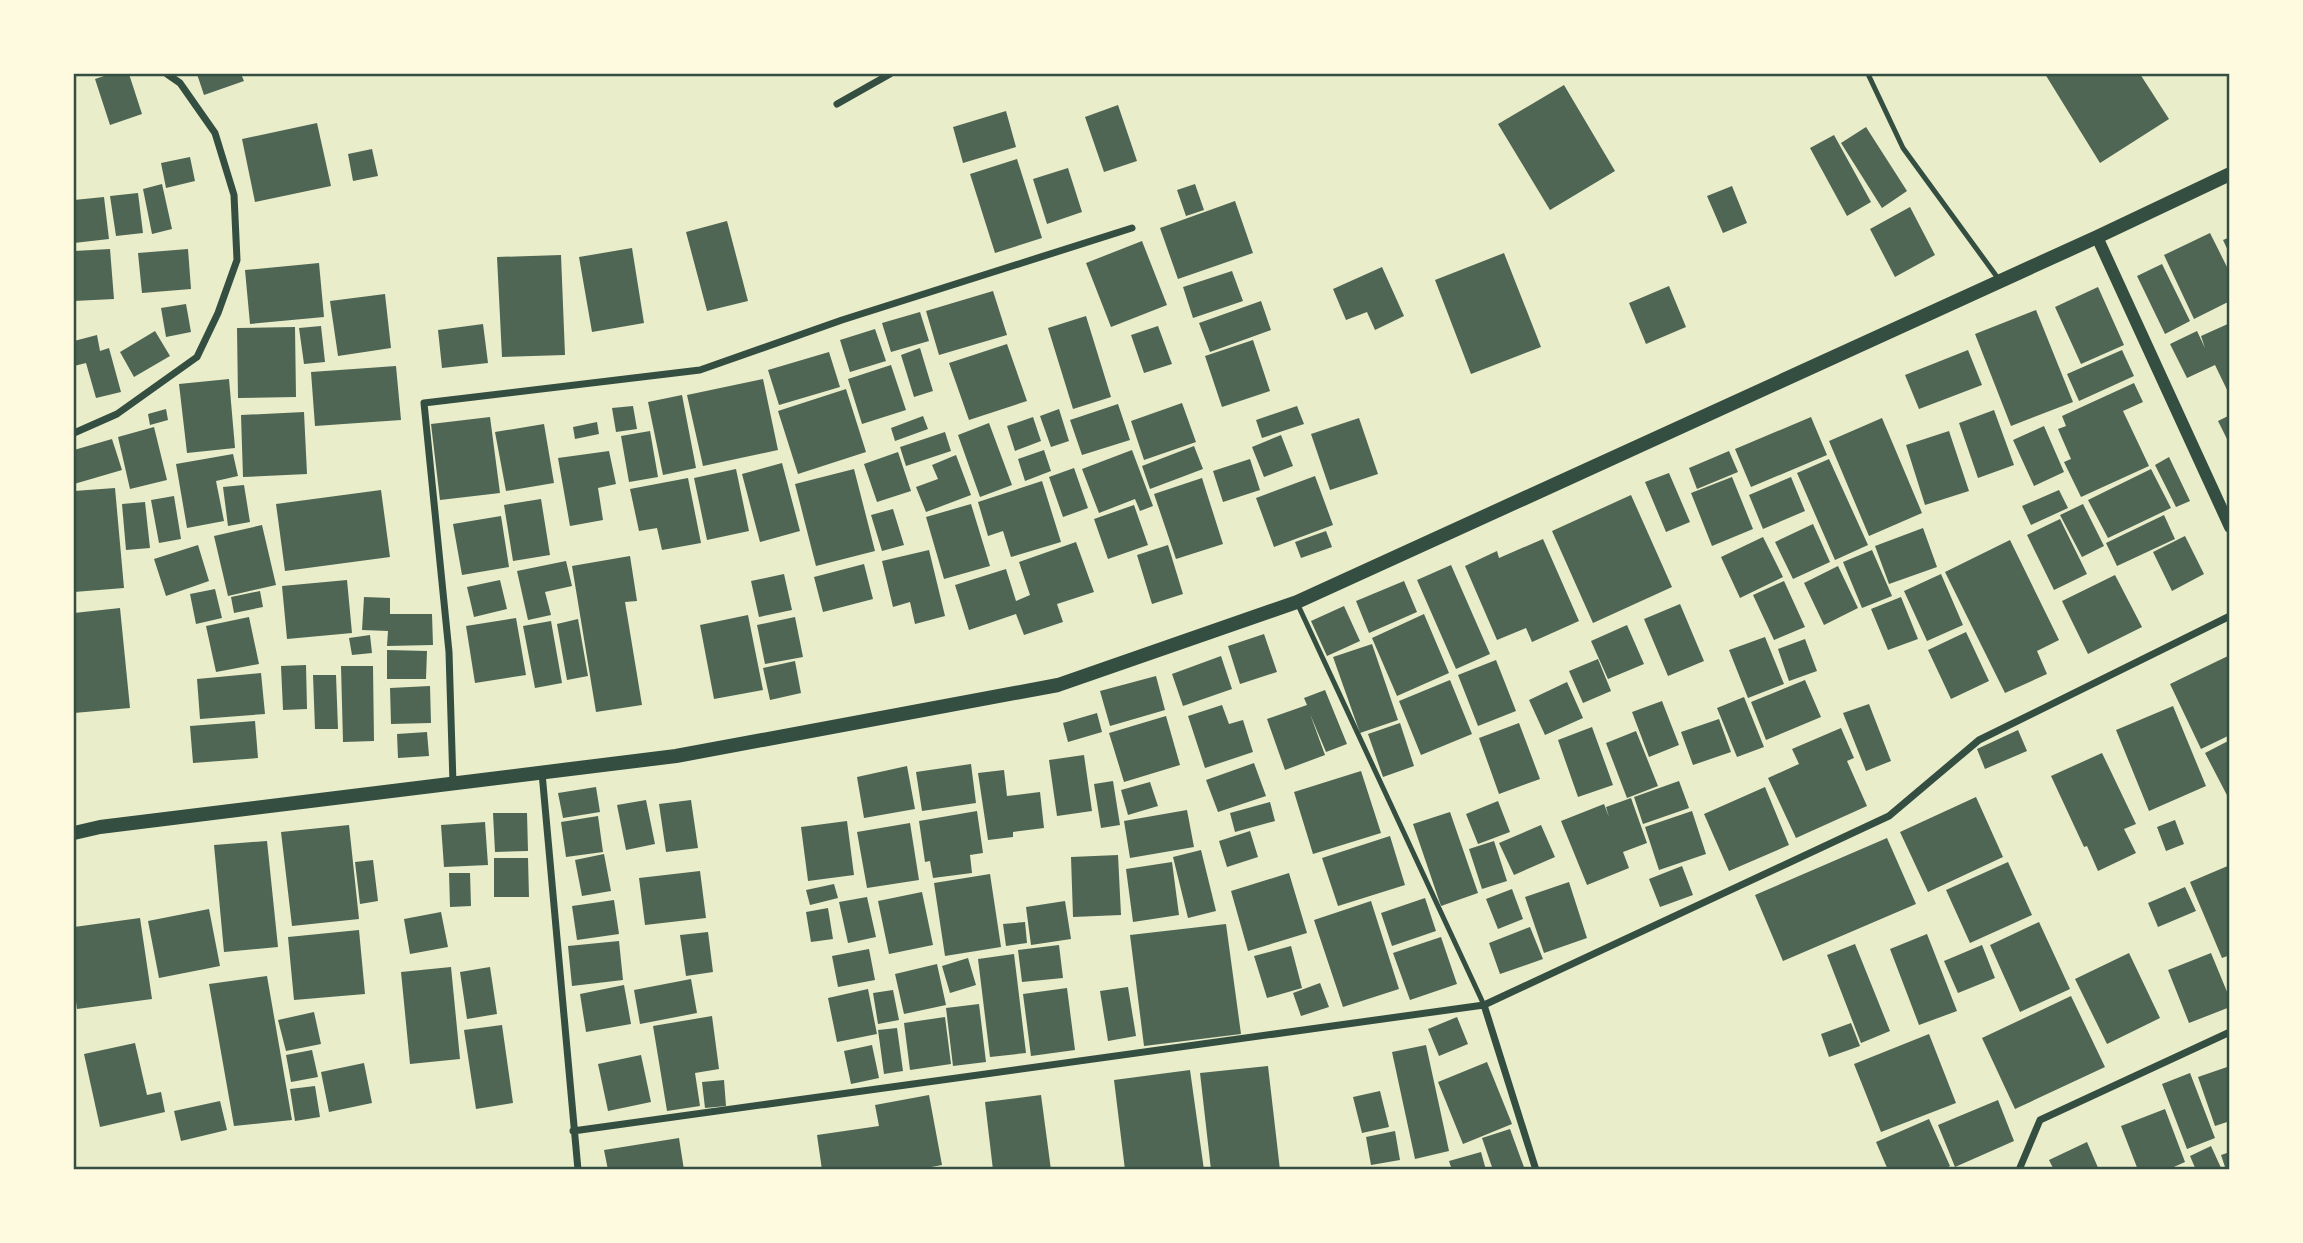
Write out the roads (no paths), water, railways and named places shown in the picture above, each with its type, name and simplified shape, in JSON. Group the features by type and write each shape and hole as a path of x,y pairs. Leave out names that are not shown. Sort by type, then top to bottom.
{"main road":[{"path":"74,833 100,827 676,756 1058,685 1297,602 2230,174"}],"street":[{"path":"74,433 117,414 197,357 218,313 237,260 234,195 215,133 180,83 167,74"},
{"path":"837,104 890,74"},
{"path":"453,783 449,652 424,403 700,370 842,320 1132,228"},
{"path":"2097,237 2230,527"},
{"path":"573,1131 1484,1005 1889,816 1979,740 2230,616"},
{"path":"542,772 578,1170"},
{"path":"1484,1005 1536,1170"},
{"path":"2019,1170 2040,1120 2230,1032"}],"lane":[{"path":"1868,74 1903,148 2000,281"},
{"path":"1297,602 1484,1005"}]}
